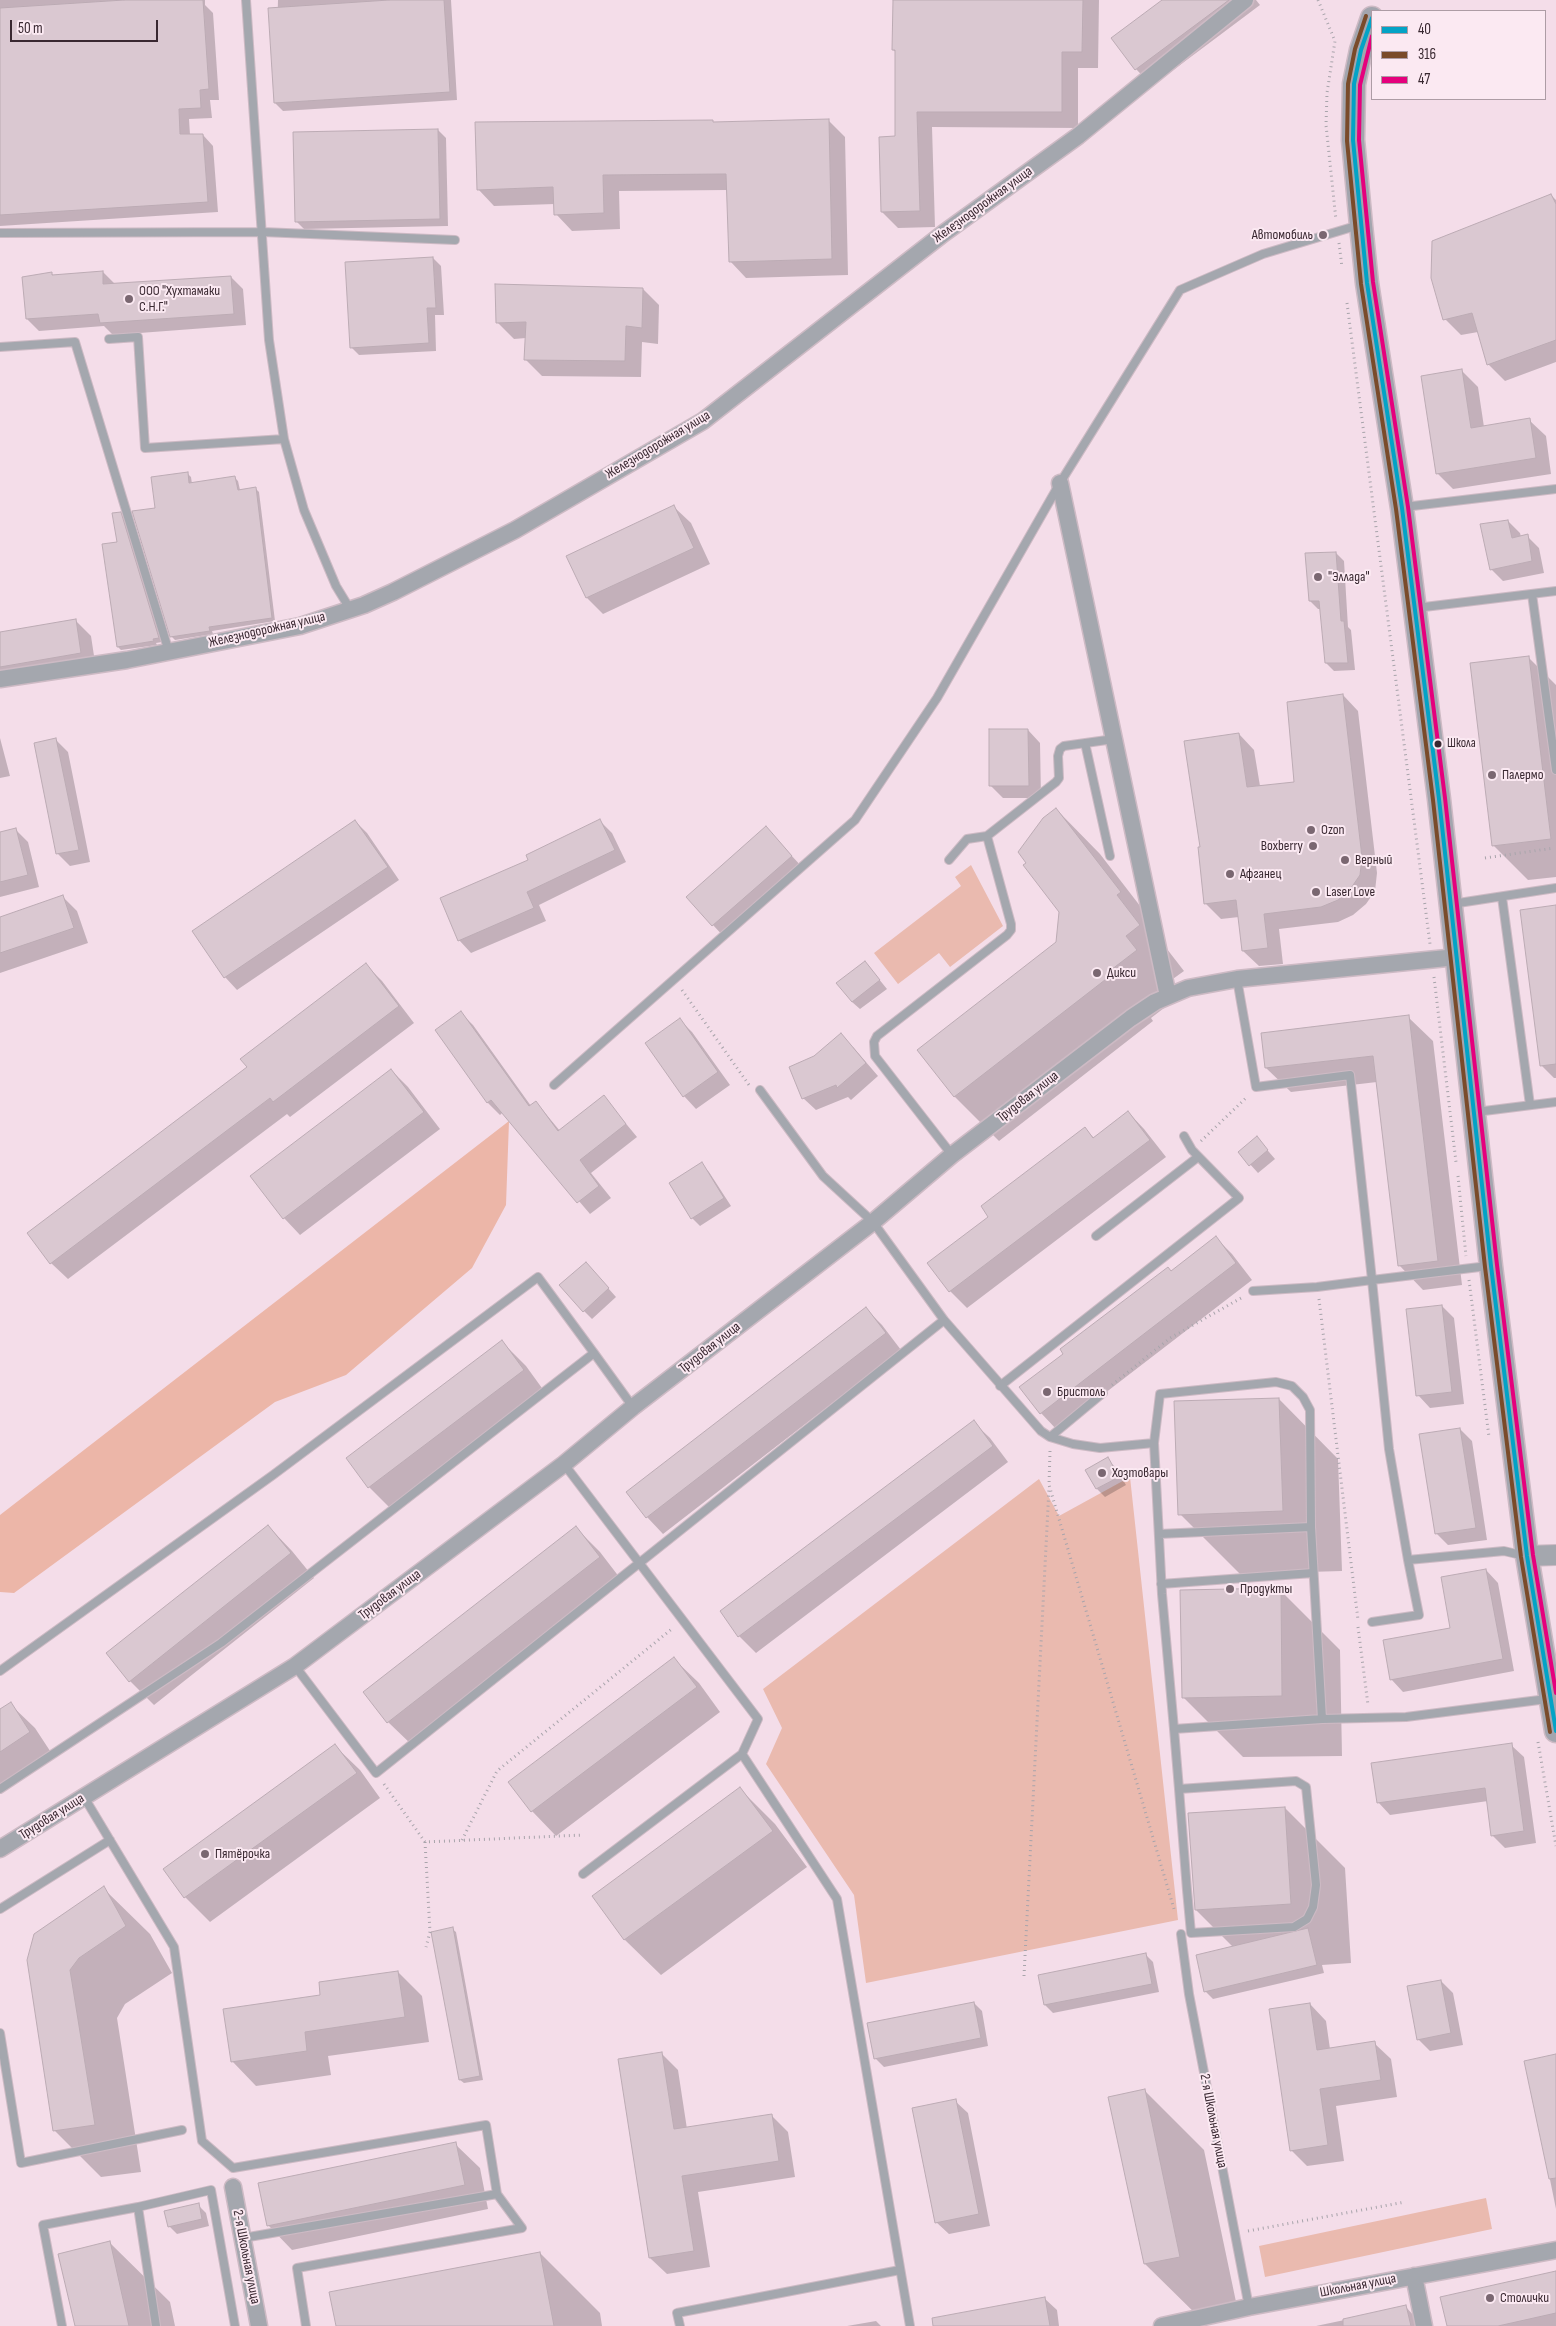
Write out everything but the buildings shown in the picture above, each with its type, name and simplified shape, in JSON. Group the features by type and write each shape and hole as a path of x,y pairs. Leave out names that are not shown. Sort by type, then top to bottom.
{"main road":[{"path":"1371,21 1361,50 1354,84 1353,140 1360,225 1367,283 1402,508 1458,957 1490,1266 1527,1556 1549,1698 1547,1735"}],"street":[{"name":"Железнодорожная улица","path":"0,679 169,652 300,626 393,592 515,530 703,421 944,232 1078,136 1245,0"},
{"path":"1060,483 1168,996"},
{"name":"Трудовая улица","path":"0,1849 295,1666 564,1464 633,1407 873,1222 952,1156 1131,1018 1168,996 1188,988 1237,979 1458,957"},
{"path":"1527,1556 1556,1555"},
{"name":"2-я Школьная улица","path":"233,2187 259,2326"},
{"name":"Школьная улица","path":"1162,2326 1249,2307 1556,2250"},
{"path":"1414,2276 1424,2326"}],"lane":[{"path":"246,0 269,340 284,439 304,510 336,586 350,609"},
{"path":"554,1085 855,820 937,698 1060,483 1180,290 1263,254 1338,230 1360,225"},
{"path":"0,233 262,232 455,240"},
{"path":"109,340 138,337 145,448 284,439"},
{"path":"0,347 75,342 169,652"},
{"path":"1402,508 1556,489"},
{"path":"1414,608 1556,591"},
{"path":"1532,594 1556,770"},
{"path":"949,860 967,839 987,836 1056,782 1059,778 1058,756 1060,749 1064,746 1114,739"},
{"path":"1085,743 1110,856"},
{"path":"952,1156 875,1056 874,1042 877,1036 1011,930 987,836"},
{"path":"1451,904 1556,888"},
{"path":"1502,897 1530,1105"},
{"path":"1237,979 1256,1087 1350,1074 1389,1449 1419,1614 1372,1622"},
{"path":"760,1090 823,1176 873,1222 944,1320 1041,1431 1050,1437 1073,1444 1100,1448 1154,1443"},
{"path":"1474,1112 1556,1102"},
{"path":"1000,1386 1239,1198 1192,1150 1184,1136"},
{"path":"1096,1236 1198,1156"},
{"path":"1253,1291 1317,1287 1490,1266"},
{"path":"0,1671 273,1475 538,1277 633,1407"},
{"path":"295,1666 376,1773 944,1320"},
{"path":"0,1789 222,1643 594,1353"},
{"path":"1179,1789 1296,1781 1306,1787 1314,1848 1316,1885 1313,1907 1307,1919 1294,1927 1191,1933 1161,1584 1154,1443 1160,1394 1276,1382 1292,1386 1303,1396 1310,1410 1310,1527 1322,1719"},
{"path":"1050,1437 1103,1393"},
{"path":"564,1464 758,1719 742,1754 583,1874"},
{"path":"1159,1534 1310,1527"},
{"path":"1408,1560 1504,1551 1527,1556"},
{"path":"1161,1584 1313,1573"},
{"path":"1174,1728 1322,1719 1406,1717 1549,1698"},
{"path":"742,1754 837,1899 910,2326"},
{"path":"84,1797 174,1946 202,2141 233,2168 486,2125 497,2194 522,2228 297,2268 306,2326"},
{"path":"0,1910 110,1840"},
{"name":"2-я Школьная улица","path":"1181,1934 1189,1994 1249,2307"},
{"path":"0,2032 21,2163 182,2130"},
{"path":"62,2326 43,2225 138,2208 211,2190 235,2326"},
{"path":"243,2238 497,2194"},
{"path":"138,2208 156,2326"},
{"path":"680,2326 677,2312 900,2270"}],"path":[{"path":"1318,0 1334,41 1327,93 1326,125 1342,268"},
{"path":"1346,297 1432,961 1467,1269 1490,1444"},
{"path":"1485,858 1554,848"},
{"path":"1192,1150 1256,1087"},
{"path":"1317,1287 1370,1718"},
{"path":"1103,1393 1170,1338 1253,1291"},
{"path":"1024,1976 1050,1437"},
{"path":"1049,1485 1181,1934"},
{"path":"462,1840 497,1771 682,1621"},
{"path":"1547,1735 1556,1846"},
{"path":"376,1773 425,1842 430,1932 426,1947"},
{"path":"425,1842 583,1835"},
{"path":"1245,2231 1405,2202"}],"shaded area":[{"path":"971,865 1003,926 950,967 939,953 898,984 874,953 961,886 955,877"},
{"path":"509,1121 506,1205 472,1268 346,1375 275,1402 14,1593 0,1592 0,1515"},
{"path":"1130,1477 1178,1920 866,1983 854,1895 766,1764 782,1728 763,1689 1039,1479 1059,1516"},
{"path":"1486,2198 1492,2229 1265,2277 1259,2246"}],"transit line":[{"name":"316","path":"1366,16 1355,49 1348,84 1347,141 1361,284 1396,509 1433,800 1485,1267 1521,1557 1550,1732"},
{"name":"40","path":"1371,21 1361,50 1354,84 1353,140 1367,283 1402,508 1439,799 1491,1266 1527,1556 1556,1731"},
{"name":"47","path":"1371,40 1360,85 1359,140 1373,282 1408,507 1445,798 1497,1265 1533,1555 1556,1693"}],"place":[{"name":"Автомобиль","path":"1323,235"},
{"name":"ООО \"Хухтамаки С.Н.Г.\"","path":"129,299"},
{"name":"\"Эллада\"","path":"1318,577"},
{"name":"Школа","path":"1438,744"},
{"name":"Палермо","path":"1492,775"},
{"name":"Ozon","path":"1311,830"},
{"name":"Boxberry","path":"1313,846"},
{"name":"Верный","path":"1345,860"},
{"name":"Афганец","path":"1230,874"},
{"name":"Laser Love","path":"1316,892"},
{"name":"Дикси","path":"1097,973"},
{"name":"Бристоль","path":"1047,1392"},
{"name":"Хозтовары","path":"1102,1473"},
{"name":"Продукты","path":"1230,1589"},
{"name":"Пятёрочка","path":"205,1854"},
{"name":"Столички","path":"1490,2298"}]}
